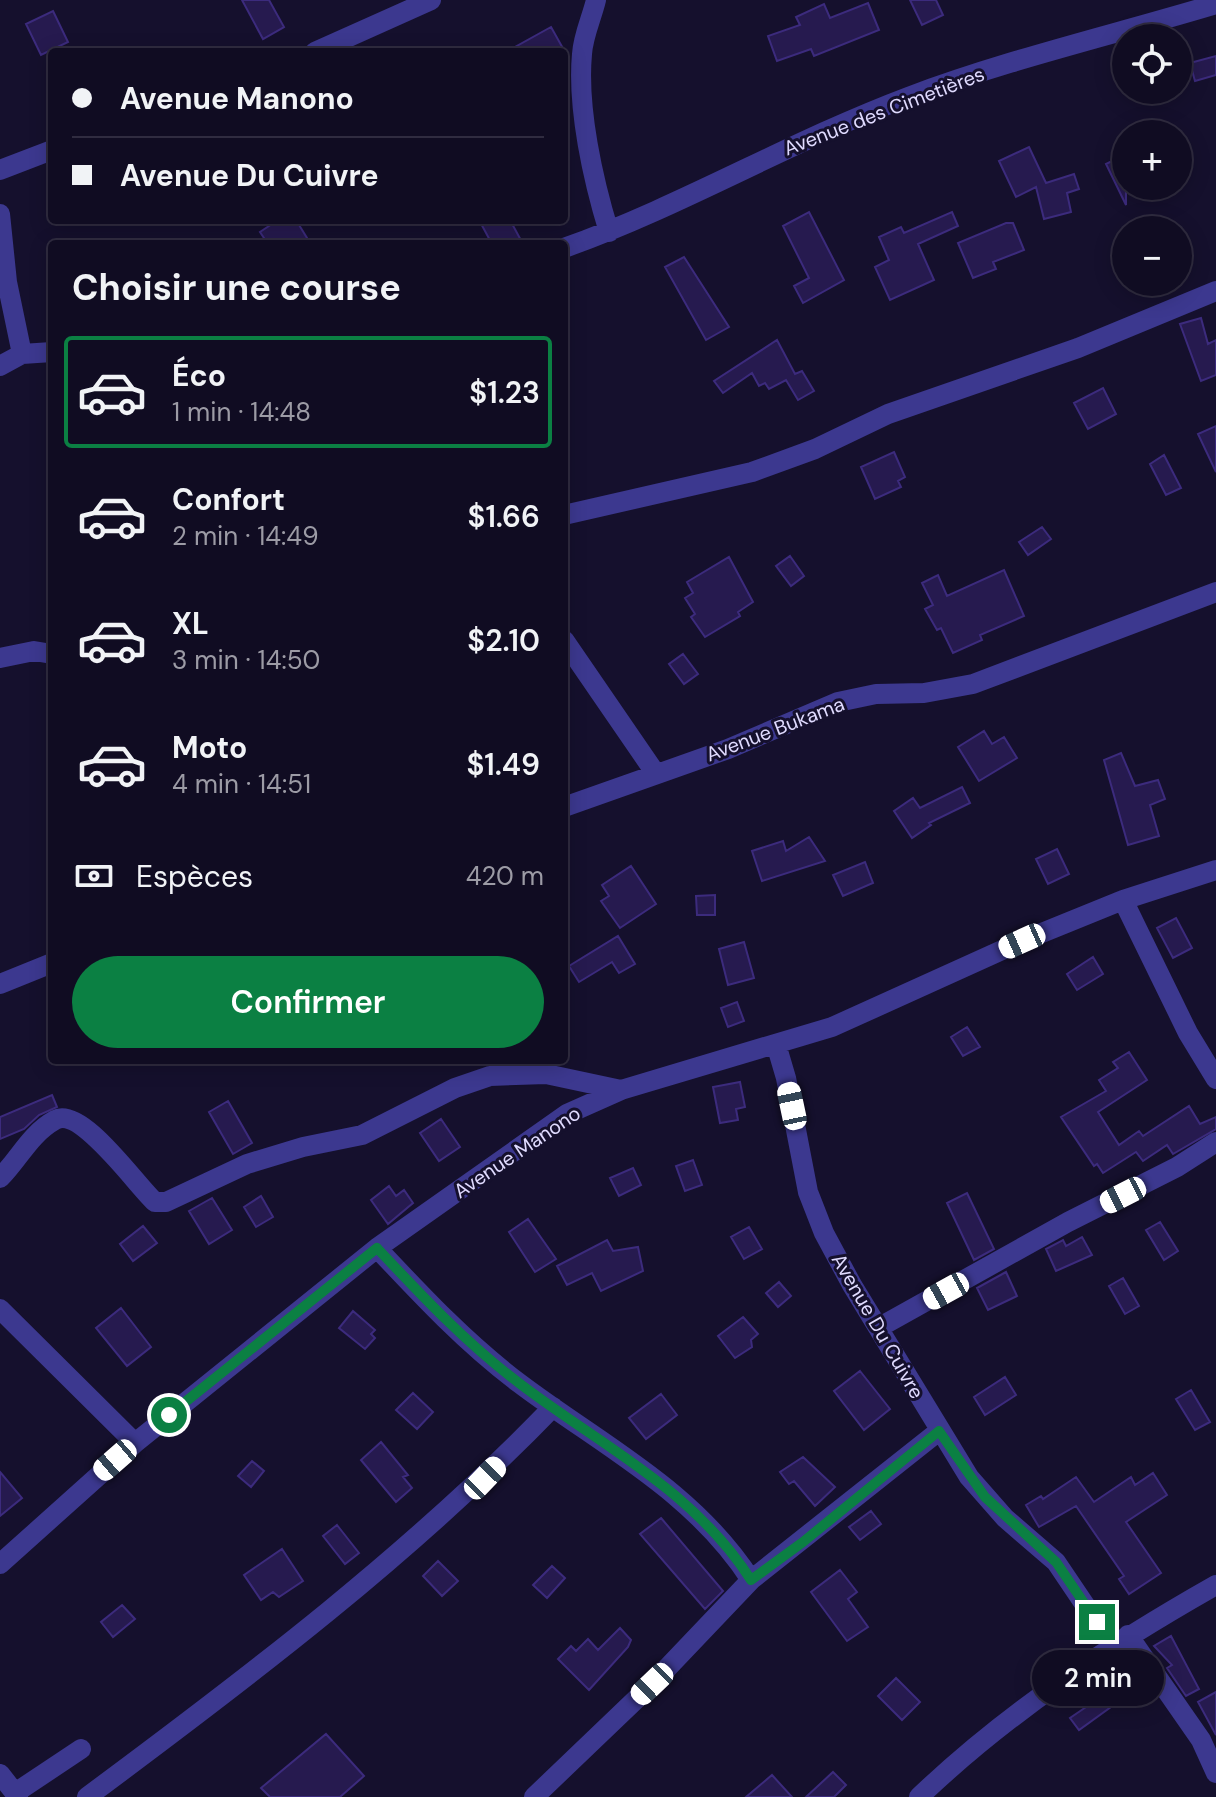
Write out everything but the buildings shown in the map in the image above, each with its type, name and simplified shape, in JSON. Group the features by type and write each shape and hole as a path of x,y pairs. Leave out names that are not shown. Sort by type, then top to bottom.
{"street":[{"path":"324,48 431,0"},
{"path":"596,0 582,52 582,86 597,193 609,232"},
{"name":"Avenue des Cimetières","path":"568,247 609,232 737,170 908,97 1023,58 1216,4"},
{"path":"0,170 48,152"},
{"path":"0,214 7,282 22,354"},
{"path":"568,514 752,472 815,449 888,414 1078,348 1216,291"},
{"path":"0,366 22,354 48,352"},
{"name":"Avenue Bukama","path":"568,806 765,734 838,702 876,694 924,693 973,684 1216,592"},
{"path":"568,646 656,774"},
{"path":"0,658 34,651 48,653"},
{"name":"Avenue Manono","path":"0,1564 135,1443 377,1248 567,1114 621,1090 832,1027 1123,900 1216,870"},
{"path":"1123,900 1188,1033 1216,1079"},
{"path":"0,984 48,965"},
{"name":"Avenue Du Cuivre","path":"776,1044 815,1212 939,1431 985,1497 1056,1562 1120,1640 1201,1740 1215,1769"},
{"path":"0,1178 24,1145 57,1118 69,1118 83,1126 155,1202 166,1202 247,1164 303,1147 362,1135 455,1088 490,1076 546,1074 621,1090"},
{"path":"878,1328 1068,1222 1177,1167 1216,1142"},
{"path":"377,1248 470,1343 553,1407 630,1457 665,1486 727,1549 751,1580"},
{"path":"0,1309 135,1443"},
{"path":"87,1797 196,1718 375,1574 485,1478 553,1407"},
{"path":"534,1797 652,1684 751,1580 803,1542 939,1431"},
{"path":"919,1797 993,1732 1120,1640 1216,1585"},
{"path":"0,1774 16,1795 81,1749"}],"route":[{"path":"169,1415 377,1248 480,1352 520,1384 630,1457 665,1486 739,1562 751,1580 803,1542 939,1431 985,1497 1056,1562 1097,1622"}]}
